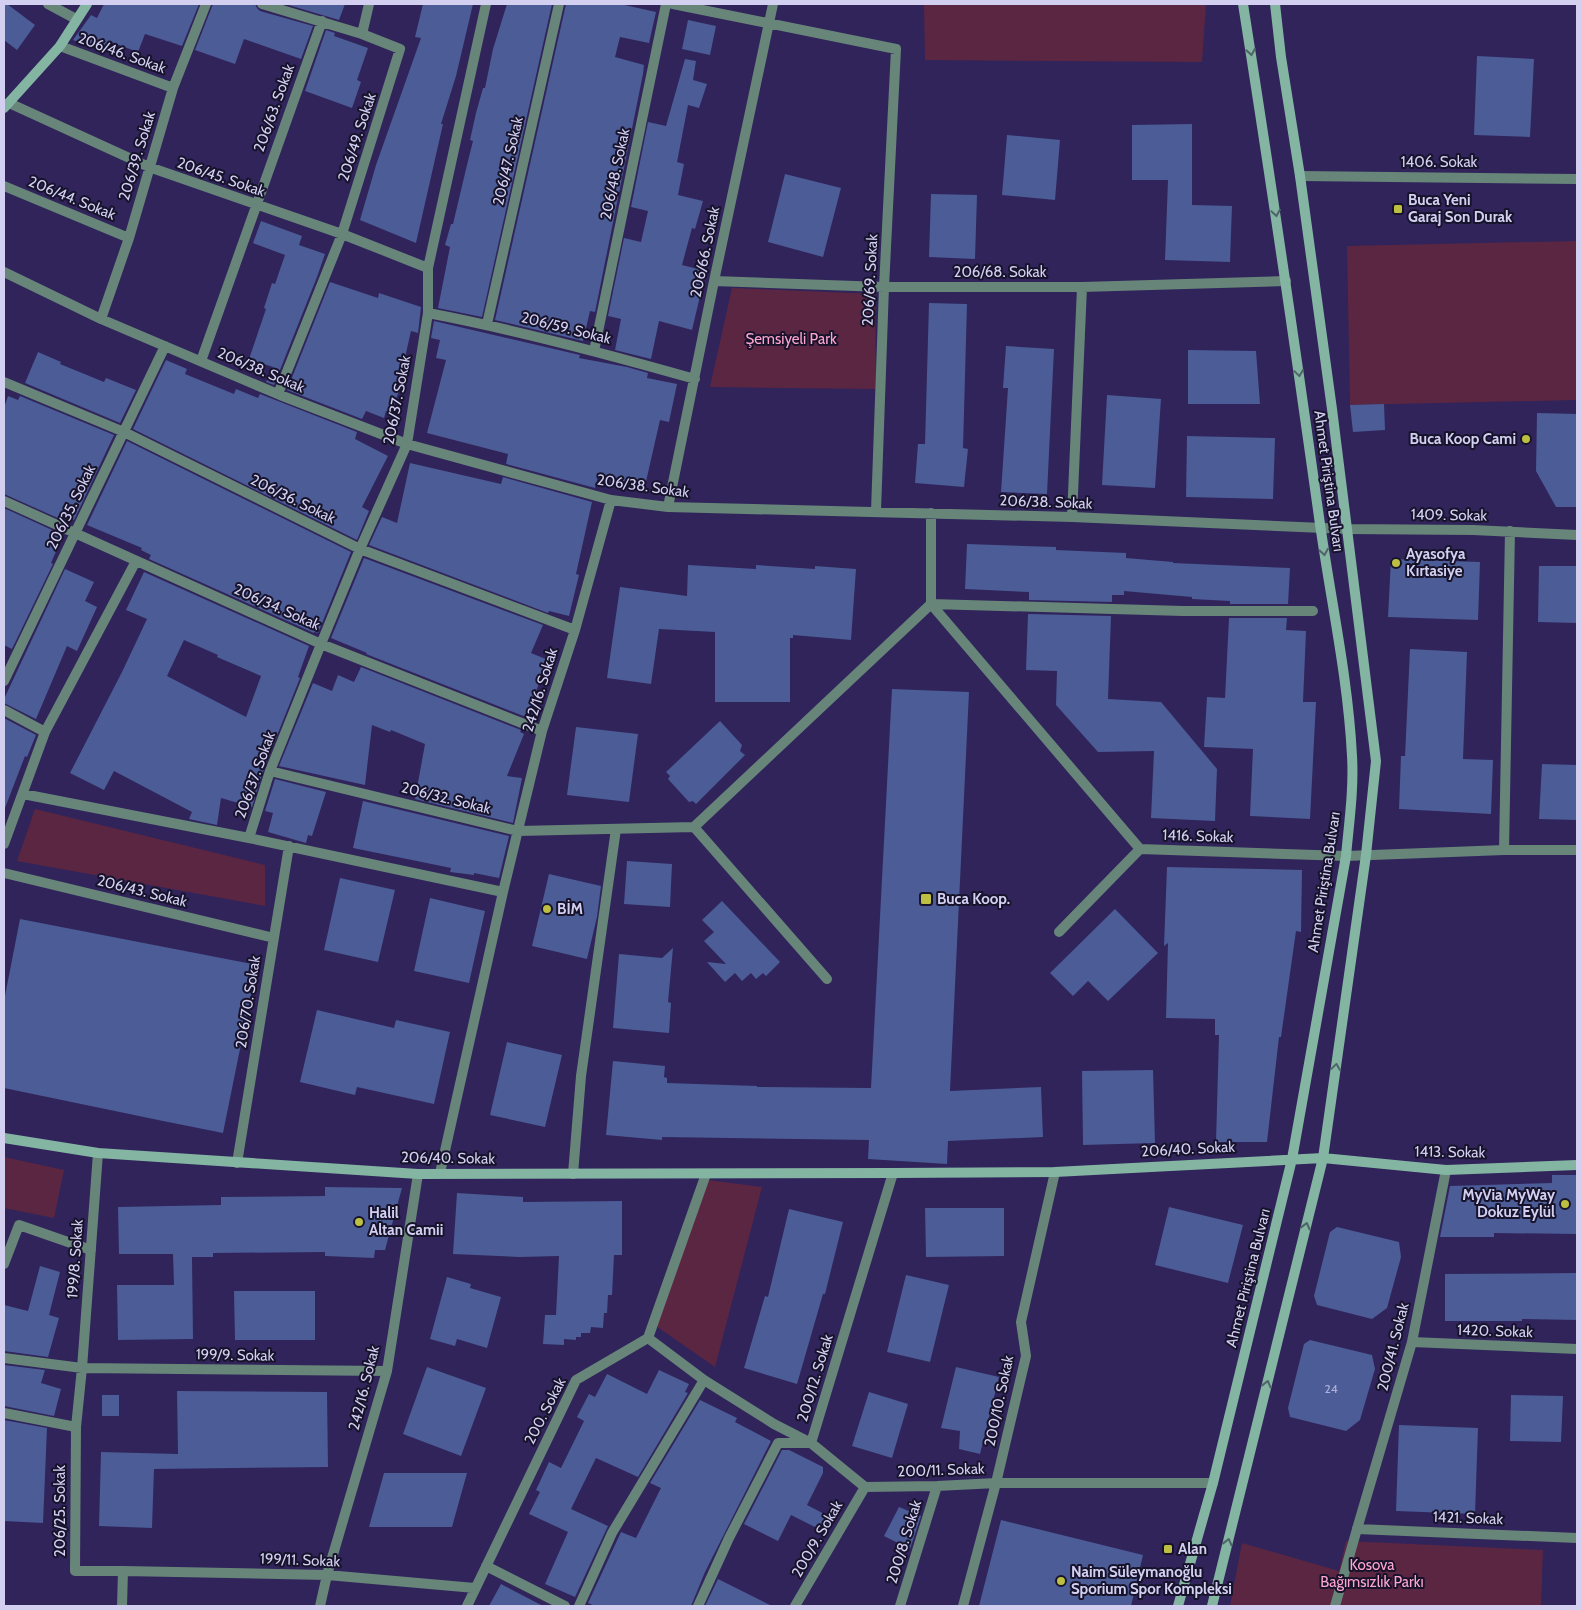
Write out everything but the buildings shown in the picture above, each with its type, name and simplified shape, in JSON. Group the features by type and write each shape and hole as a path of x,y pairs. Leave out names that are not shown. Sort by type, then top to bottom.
{"main road":[{"path":"6,105 60,46 87,4"},
{"name":"Ahmet Piriştina Bulvarı","path":"1178,1606 1213,1483 1292,1159 1346,856 1351,807 1352,758 1346,688 1320,528 1286,281 1243,4"},
{"name":"Ahmet Piriştina Bulvarı","path":"1212,1606 1323,1158 1366,856 1376,761 1332,408 1275,4"},
{"name":"206/40. Sokak","path":"4,1138 98,1153 418,1174 1055,1172 1323,1158"},
{"name":"1413. Sokak","path":"1323,1158 1446,1170 1577,1166"}],"street":[{"path":"48,4 76,20"},
{"name":"206/39. Sokak","path":"101,319 129,238 174,88 206,4"},
{"path":"262,4 362,34 369,4"},
{"name":"206/37. Sokak","path":"248,838 270,771 321,644 360,549 407,444 428,313 428,268 486,4"},
{"name":"206/47. Sokak","path":"487,324 559,4"},
{"name":"206/48. Sokak","path":"594,350 666,4"},
{"path":"673,4 768,24"},
{"name":"206/66. Sokak","path":"668,507 773,4"},
{"name":"206/63. Sokak","path":"201,361 322,21"},
{"name":"206/69. Sokak","path":"768,24 896,50 884,287 876,511"},
{"name":"206/49. Sokak","path":"278,394 342,234 400,49 362,34"},
{"name":"206/46. Sokak","path":"60,46 174,88"},
{"name":"206/45. Sokak","path":"6,105 149,167 342,234 428,268"},
{"name":"1406. Sokak","path":"1300,176 1577,178"},
{"name":"206/44. Sokak","path":"4,186 129,238"},
{"name":"206/38. Sokak","path":"4,272 101,319 278,394 407,444 611,500 668,507 1072,517 1320,528"},
{"name":"206/68. Sokak","path":"714,281 884,287 1082,287 1286,281"},
{"path":"1072,517 1082,287"},
{"name":"206/59. Sokak","path":"428,313 487,324 594,350 695,379"},
{"name":"206/35. Sokak","path":"4,680 165,346"},
{"name":"206/36. Sokak","path":"4,382 124,432 360,549 575,630"},
{"name":"242/16. Sokak","path":"440,1174 503,892 542,731 575,630 611,500"},
{"name":"206/34. Sokak","path":"4,501 321,644 542,731"},
{"path":"931,513 931,604 1140,849 1059,932"},
{"name":"1409. Sokak","path":"1320,528 1510,531 1577,535"},
{"path":"1504,850 1510,531"},
{"path":"4,844 46,732 136,560"},
{"path":"827,979 694,827 931,604 1182,611 1313,611"},
{"path":"4,710 46,732"},
{"name":"206/32. Sokak","path":"270,771 518,831 694,827"},
{"name":"206/37. Sokak","path":"23,794 289,846"},
{"path":"573,1174 581,1076 616,829"},
{"path":"289,846 503,892"},
{"name":"206/70. Sokak","path":"237,1163 289,846"},
{"name":"1416. Sokak","path":"1140,849 1346,856 1504,850 1577,850"},
{"name":"206/43. Sokak","path":"4,873 274,938"},
{"name":"199/8. Sokak","path":"82,1368 98,1153"},
{"name":"200/41. Sokak","path":"1335,1606 1412,1342 1446,1170"},
{"name":"200/10. Sokak","path":"963,1606 996,1483 1026,1356 1021,1322 1055,1172"},
{"name":"242/16. Sokak","path":"320,1606 327,1575 387,1371 418,1174"},
{"path":"706,1174 648,1338 704,1380 774,1424 811,1443 865,1487"},
{"name":"200/12. Sokak","path":"698,1606 729,1538 778,1443 811,1443 893,1174"},
{"path":"4,1264 19,1225 91,1250"},
{"name":"200. Sokak","path":"467,1606 576,1380 648,1338"},
{"name":"1420. Sokak","path":"1412,1342 1577,1350"},
{"name":"199/9. Sokak","path":"4,1358 82,1368 387,1371"},
{"name":"206/25. Sokak","path":"82,1368 76,1427 75,1571 123,1571"},
{"path":"579,1606 612,1534 704,1380"},
{"path":"4,1413 76,1427"},
{"name":"200/11. Sokak","path":"865,1487 996,1483 1213,1483"},
{"name":"200/8. Sokak","path":"900,1606 937,1486"},
{"name":"200/9. Sokak","path":"795,1606 865,1487"},
{"name":"1421. Sokak","path":"1357,1529 1577,1538"},
{"path":"486,1566 565,1606"},
{"path":"122,1606 123,1571"},
{"name":"199/11. Sokak","path":"123,1571 327,1575 475,1588"}],"green space":[{"path":"924,4 1206,4 1202,62 925,60"},
{"path":"1577,241 1577,400 1350,405 1347,246"},
{"name":"Şemsiyeli Park","path":"732,288 875,294 876,389 710,387"},
{"path":"35,809 265,865 265,906 17,861"},
{"path":"4,1157 64,1170 54,1218 4,1208"},
{"path":"708,1180 762,1187 715,1367 656,1326"},
{"name":"Kosova Bağımsızlık Parkı","path":"1346,1541 1543,1550 1541,1606 1230,1606 1242,1543 1339,1571"}],"place":[{"name":"Buca Yeni Garaj Son Durak","path":"1398,209"},
{"name":"Buca Koop Cami","path":"1526,439"},
{"name":"Ayasofya Kırtasiye","path":"1396,563"},
{"name":"Buca Koop.","path":"926,899"},
{"name":"BİM","path":"547,909"},
{"name":"MyVia MyWay Dokuz Eylül","path":"1565,1204"},
{"name":"Halil Altan Camii","path":"359,1222"},
{"name":"Alan","path":"1168,1549"},
{"name":"Naim Süleymanoğlu Sporium Spor Kompleksi","path":"1061,1581"}]}
